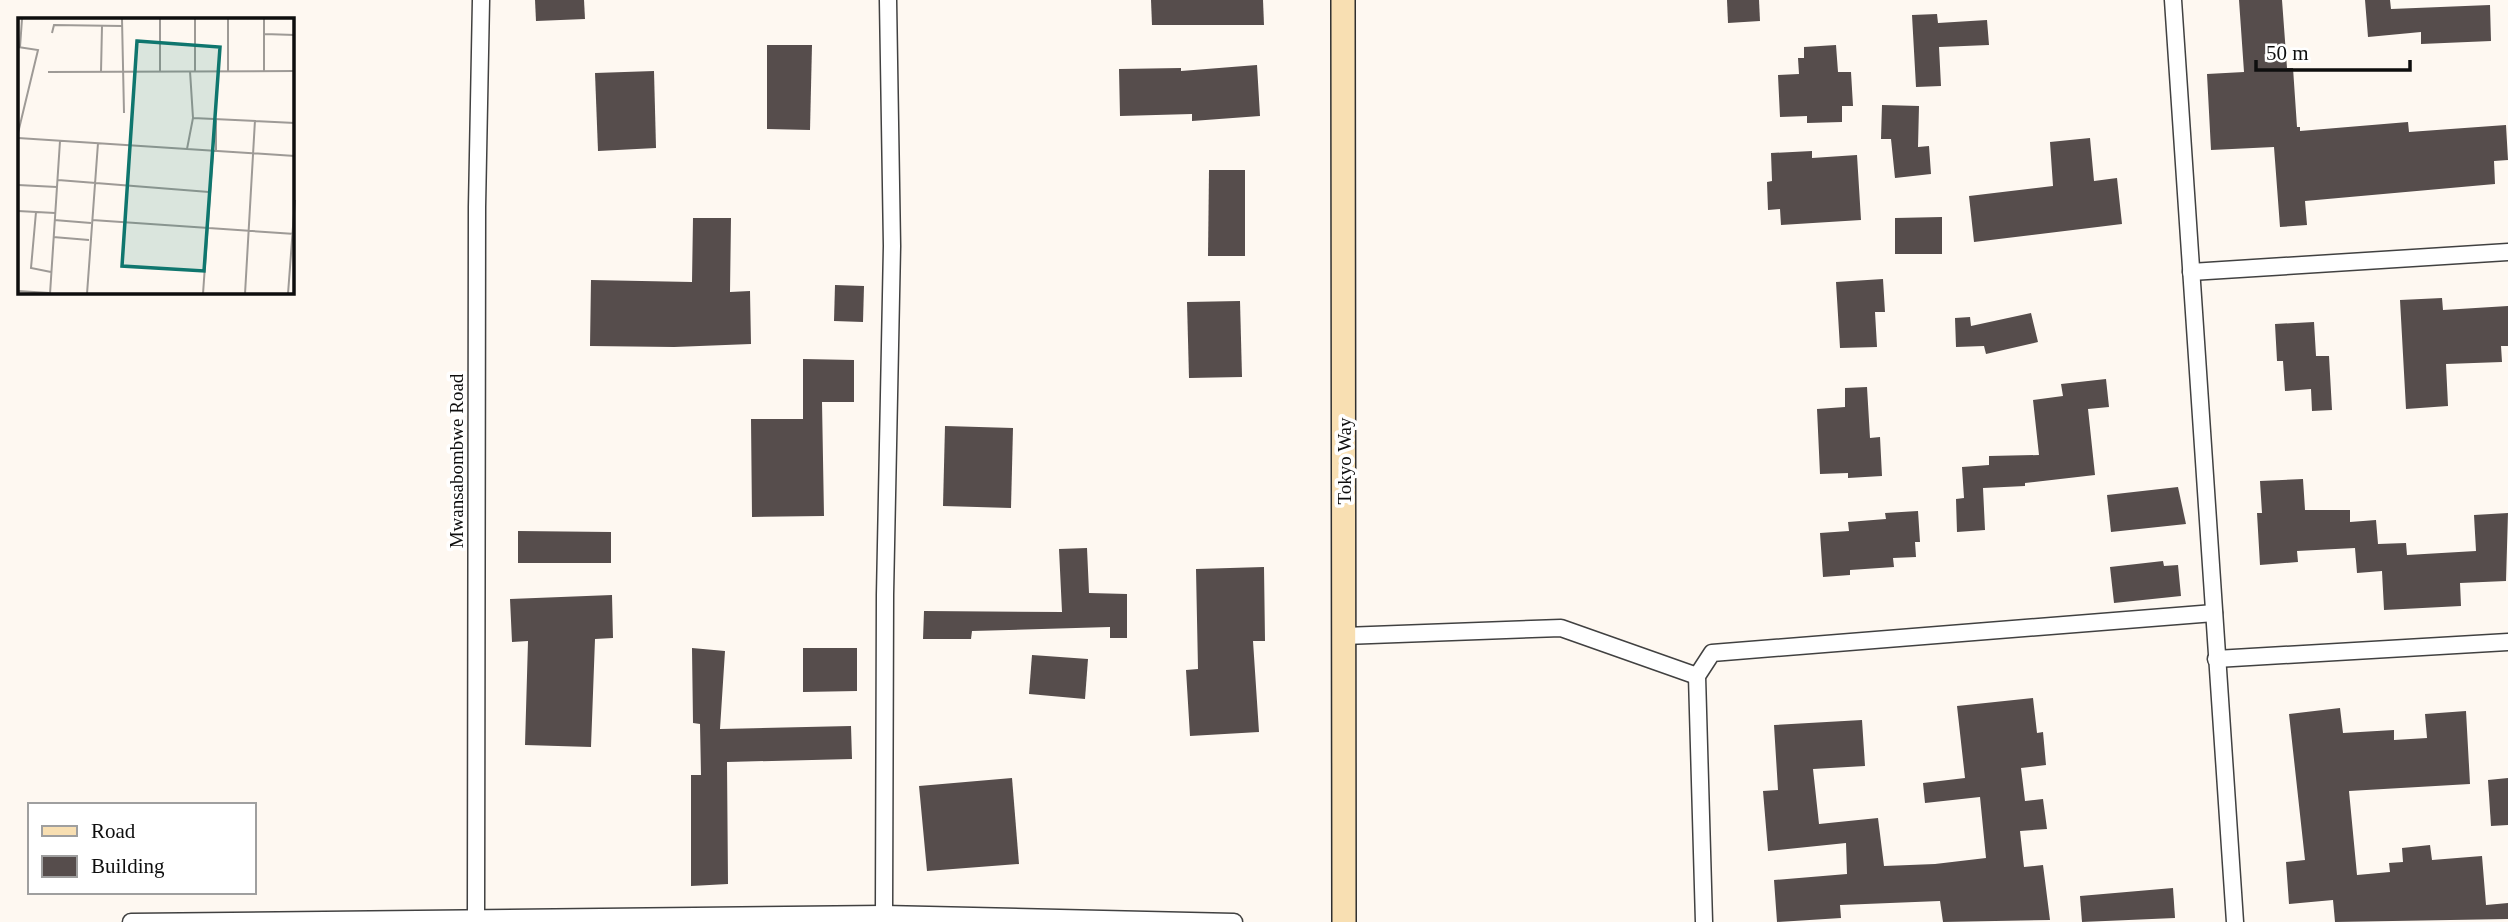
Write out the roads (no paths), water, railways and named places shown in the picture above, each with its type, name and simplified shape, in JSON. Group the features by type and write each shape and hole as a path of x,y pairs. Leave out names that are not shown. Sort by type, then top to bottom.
{"street":[{"name":"Mwansabombwe Road","path":"476,920 477,207 481,0"},
{"path":"884,914 885,595 892,246 888,0"},
{"name":"Tokyo Way","path":"1343,0 1344,922"},
{"path":"2173,0 2235,922"},
{"path":"2191,272 2508,252"},
{"path":"1704,922 1697,676 1712,653 2214,613"},
{"path":"1344,636 1561,628 1697,676"},
{"path":"2216,659 2508,642"},
{"path":"131,922 884,914 1234,922"}]}
